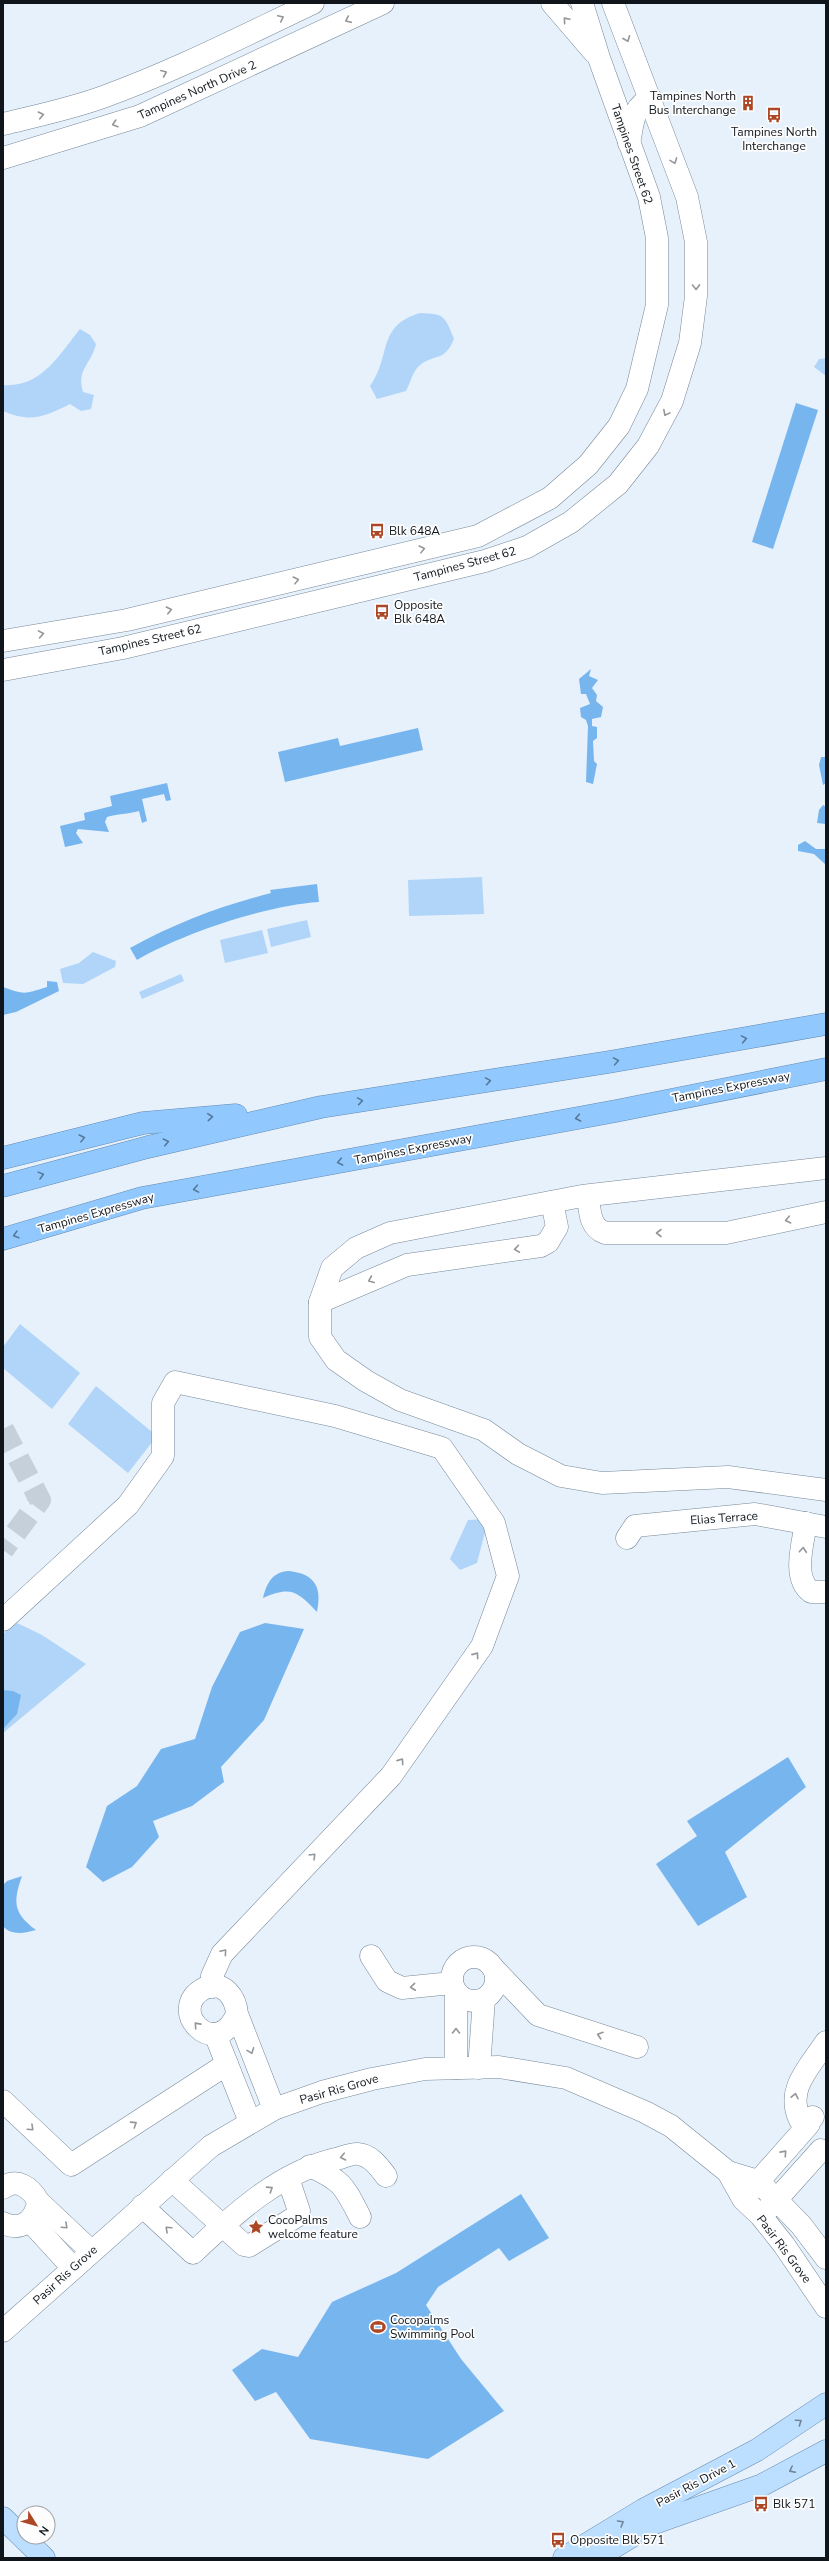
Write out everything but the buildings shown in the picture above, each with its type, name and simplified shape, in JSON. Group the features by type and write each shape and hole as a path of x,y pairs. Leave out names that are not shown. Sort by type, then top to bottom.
{"highway":[{"path":"3,1158 143,1123 321,1107 609,1062 826,1024"},
{"name":"Tampines Expressway","path":"3,1239 142,1198 616,1111 826,1068"},
{"path":"616,1111 826,1082"},
{"path":"3,1186 148,1147 321,1107"}],"main road":[{"name":"Pasir Ris Drive 1","path":"564,2558 643,2510 757,2450 823,2402"},
{"name":"Pasir Ris Drive 1","path":"596,2558 652,2524 762,2485 826,2451"},
{"path":"3,2518 44,2558"}],"street":[{"path":"3,124 52,113 101,98 166,73 312,3"},
{"name":"Tampines North Drive 2","path":"3,158 140,116 384,3"},
{"path":"552,3 599,58"},
{"name":"Tampines Street 62","path":"3,641 127,620 478,536 550,498 588,465 619,426 637,389 657,305 657,238 649,197 599,58 582,3"},
{"name":"Tampines Street 62","path":"3,670 123,648 485,561 527,547 565,525 618,484 648,446 672,401 690,343 696,296 696,242 687,197 651,99 613,3"},
{"path":"629,144 636,110 641,103 651,99"},
{"path":"826,1168 588,1196 390,1233 356,1248 332,1268 320,1302 320,1337 336,1360 400,1400 484,1430 518,1454 561,1476 602,1483 728,1477 826,1490"},
{"path":"588,1196 592,1224 597,1230 604,1233 726,1233 826,1212"},
{"path":"320,1302 407,1265 541,1246 548,1242 557,1227 552,1202"},
{"path":"3,1620 128,1505 163,1456 163,1403 175,1382 335,1416 442,1448 494,1523 508,1576 482,1646 390,1776 222,1954 212,1976 212,1987"},
{"name":"Elias Terrace","path":"627,1538 635,1526 755,1514 816,1525"},
{"path":"816,1525 801,1571 802,1583 811,1592 826,1592"},
{"path":"371,1956 388,1981 398,1987 454,1988 465,2000 475,2002 484,1999 493,1991 497,1980 495,1970"},
{"path":"456,2068 453,1972 458,1963 468,1957 478,1956 488,1961 538,2015 637,2047"},
{"path":"237,2014 233,2024 225,2031 215,2034 204,2032 194,2025 190,2014 191,2002 198,1992 212,1987 220,1987 230,1993 236,2003 237,2014 274,2109"},
{"path":"479,2068 484,1999"},
{"path":"215,2034 250,2122"},
{"path":"816,2117 800,2120 793,2100 798,2085 826,2042"},
{"path":"3,2101 71,2165 227,2064"},
{"name":"Pasir Ris Grove","path":"3,2331 91,2251 211,2146 250,2122 274,2109 322,2092 372,2079 425,2069 456,2068 499,2067 573,2081 645,2112 671,2126 728,2172 743,2199 761,2216 784,2244 826,2307"},
{"path":"761,2216 823,2151 813,2144 809,2135 816,2117"},
{"path":"743,2199 816,2117"},
{"path":"142,2206 193,2253 222,2226 288,2178 310,2166 359,2154 375,2161 386,2176"},
{"path":"310,2166 333,2176 343,2184 360,2217"},
{"name":"Pasir Ris Grove","path":"728,2172 758,2181 801,2225 826,2258"},
{"path":"172,2180 222,2226 244,2245 248,2246 297,2216 299,2206 288,2178"},
{"path":"3,2188 17,2183 27,2187 38,2202 91,2251"},
{"path":"3,2223 10,2226 20,2226 30,2221 35,2214 38,2202"},
{"path":"30,2221 74,2268"}],"shaded area":[{"path":"420,313 435,314 446,321 454,339 450,347 442,355 424,362 417,368 406,391 377,399 370,386 377,375 391,334 397,326 406,319"},
{"path":"80,329 90,335 96,344 81,378 83,392 94,395 91,409 81,411 70,404 37,417 22,417 3,411 3,385 16,385 39,375 48,368"},
{"path":"826,358 826,376 814,367 819,359"},
{"path":"796,403 818,410 773,549 752,542"},
{"path":"591,669 589,676 598,680 592,688 597,695 596,701 603,707 601,717 592,719 592,726 597,727 597,738 593,741 594,761 597,764 593,784 586,782 588,726 586,720 581,717 580,708 590,704 586,694 581,694 579,679"},
{"path":"418,728 423,750 285,782 278,752 338,738 340,746"},
{"path":"821,757 826,757 826,783 823,785 819,765"},
{"path":"167,783 171,800 166,801 164,794 142,799 147,821 142,823 139,811 107,817 105,822 109,832 78,829 76,833 83,843 65,847 60,826 85,820 84,813 112,806 110,796"},
{"path":"823,805 826,807 826,824 817,823 819,810"},
{"path":"805,841 816,849 826,849 826,865 814,854 798,851 798,845"},
{"path":"482,877 484,914 409,916 408,880"},
{"path":"317,884 319,902 298,904 225,922 177,940 137,960 130,948 165,930 233,904 271,893 270,890"},
{"path":"307,920 311,937 271,947 267,929"},
{"path":"262,930 268,953 225,963 220,940"},
{"path":"93,952 116,961 115,967 83,984 63,983 60,969 79,963"},
{"path":"181,974 184,981 142,999 139,992"},
{"path":"47,981 57,982 59,991 16,1012 3,1015 3,987 25,993 47,987"},
{"path":"20,1324 80,1373 52,1409 3,1368 3,1347"},
{"path":"96,1386 157,1436 128,1473 68,1424"},
{"path":"484,1519 485,1532 477,1563 460,1570 450,1559 468,1520"},
{"path":"289,1571 305,1575 315,1584 319,1596 317,1612 299,1595 293,1593 280,1592 263,1598 271,1579 278,1574"},
{"path":"17,1623 42,1635 86,1664 3,1733 3,1634"},
{"path":"265,1623 304,1629 264,1720 221,1767 224,1782 192,1806 153,1821 159,1837 132,1867 103,1882 86,1867 107,1806 137,1786 161,1749 195,1739 212,1687 240,1632"},
{"path":"3,1690 13,1691 21,1695 17,1714 3,1729"},
{"path":"788,1757 806,1787 725,1852 747,1897 698,1926 656,1864 697,1836 687,1821"},
{"path":"22,1876 17,1893 17,1906 23,1918 36,1930 18,1933 10,1931 3,1926 3,1885 7,1881"},
{"name":"Cocopalms Swimming Pool","path":"521,2194 549,2238 509,2261 499,2248 438,2287 426,2305 461,2359 504,2411 428,2459 310,2439 276,2392 255,2401 232,2370 262,2349 298,2357 332,2302 396,2273"}],"tunnel":[{"path":"3,1429 40,1500 3,1550"}],"place":[{"name":"Tampines North Bus Interchange","path":"748,103"},
{"name":"Tampines North Interchange","path":"774,115"},
{"name":"Blk 648A","path":"377,531"},
{"name":"Opposite Blk 648A","path":"382,612"},
{"name":"CocoPalms welcome feature","path":"256,2227"},
{"name":"Cocopalms Swimming Pool","path":"378,2327"},
{"name":"Blk 571","path":"761,2504"},
{"name":"Opposite Blk 571","path":"558,2540"}]}
